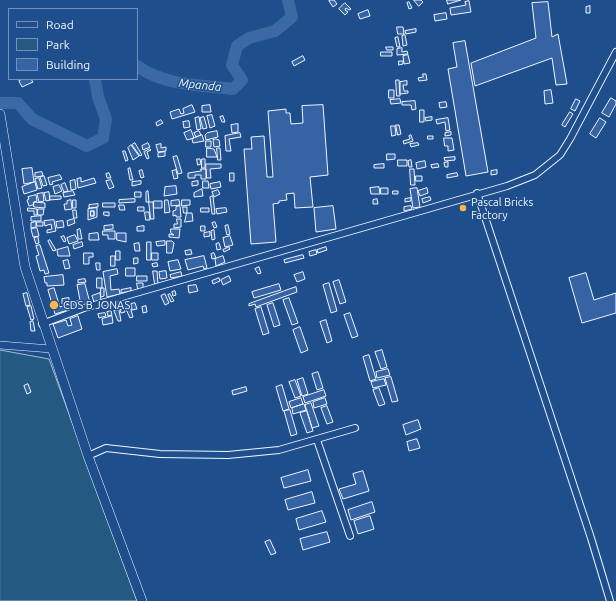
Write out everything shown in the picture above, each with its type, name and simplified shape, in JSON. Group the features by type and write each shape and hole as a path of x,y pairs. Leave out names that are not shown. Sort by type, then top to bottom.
{"main road":[{"path":"1,118 23,260 42,324 88,456 142,601"}],"street":[{"path":"42,324 92,306 477,193 507,186 535,175 560,155 616,52"},
{"path":"477,193 591,538 610,601"},
{"path":"0,345 51,349"},
{"path":"88,456 106,448 160,454 228,455 279,450 355,428"},
{"path":"317,440 350,536"}],"green space":[{"path":"0,350 49,359 137,601 0,601"}],"building":[{"path":"334,0 337,4 333,7 329,1"},
{"path":"414,0 421,0 423,2 419,6"},
{"path":"447,0 461,0 448,4"},
{"path":"469,1 471,12 451,15 450,8 466,5 465,2"},
{"path":"409,2 412,8 409,9 407,3"},
{"path":"548,2 552,37 558,34 567,84 556,85 552,58 475,86 471,63 536,38 532,3"},
{"path":"345,3 351,9 349,10 346,8 345,10 348,12 345,15 339,9"},
{"path":"590,6 590,13 586,13 586,7"},
{"path":"368,10 370,16 360,19 358,14"},
{"path":"446,13 447,19 435,21 434,15"},
{"path":"397,27 403,27 404,34 398,34"},
{"path":"416,29 416,32 406,34 405,31"},
{"path":"405,35 407,45 403,46 402,36"},
{"path":"398,37 400,47 397,47 395,38"},
{"path":"465,41 488,172 466,176 448,69 457,67 453,43"},
{"path":"386,47 393,47 393,50 387,50"},
{"path":"402,48 402,52 407,51 408,54 397,55 397,49"},
{"path":"381,52 392,52 392,56 381,56"},
{"path":"408,55 410,63 404,64 403,56"},
{"path":"303,56 305,60 294,66 292,62"},
{"path":"399,61 403,61 403,64 399,65"},
{"path":"423,74 426,74 427,80 419,81 418,78 423,77"},
{"path":"32,80 33,82 22,87 19,81"},
{"path":"396,80 399,80 400,96 397,96"},
{"path":"407,81 407,85 403,85 404,91 408,91 408,93 400,94 400,82"},
{"path":"389,90 394,90 394,98 389,98"},
{"path":"551,90 553,103 545,104 544,91"},
{"path":"611,98 616,101 616,104 609,117 602,113"},
{"path":"400,99 401,103 391,104 390,100"},
{"path":"576,99 580,101 575,111 571,109"},
{"path":"415,101 416,109 412,110 411,105 402,105 402,102"},
{"path":"446,102 447,107 440,108 439,103"},
{"path":"192,105 195,112 172,119 170,112 179,109 181,114 184,113 183,109"},
{"path":"210,105 211,112 202,112 202,106"},
{"path":"323,105 328,175 310,177 313,207 295,208 294,193 286,194 287,200 279,201 279,203 273,204 276,242 251,244 244,149 252,149 251,137 264,136 267,177 273,177 268,111 286,109 286,113 290,113 291,124 303,123 302,106"},
{"path":"420,110 424,110 424,122 420,122"},
{"path":"570,112 573,114 565,127 562,125"},
{"path":"212,115 215,126 210,128 207,116"},
{"path":"223,116 225,122 222,122 220,117"},
{"path":"199,117 201,129 197,130 195,118"},
{"path":"204,117 207,128 203,129 200,118"},
{"path":"432,117 432,120 426,121 425,118"},
{"path":"448,118 450,130 446,131 445,122 437,124 436,120"},
{"path":"600,118 606,122 596,138 590,134"},
{"path":"161,120 163,123 157,126 156,123"},
{"path":"189,121 190,127 184,128 183,122"},
{"path":"238,124 238,132 232,133 231,125"},
{"path":"396,125 399,125 401,134 398,135"},
{"path":"391,126 395,126 396,135 392,136"},
{"path":"191,130 194,138 187,140 184,133"},
{"path":"199,131 201,135 196,137 194,133"},
{"path":"217,131 218,137 206,140 205,135 207,133"},
{"path":"451,132 451,135 445,136 445,133"},
{"path":"240,133 241,137 229,139 231,151 226,151 225,136"},
{"path":"202,135 204,141 193,143 192,139"},
{"path":"411,135 413,141 404,144 403,141 410,139 409,136"},
{"path":"428,136 433,136 433,139 428,139"},
{"path":"444,138 452,138 454,150 448,151 448,146 445,146"},
{"path":"213,140 219,140 220,146 214,147"},
{"path":"206,141 211,141 211,147 206,147"},
{"path":"135,143 142,155 140,156 132,145"},
{"path":"148,143 150,147 143,150 142,146"},
{"path":"418,143 419,145 411,147 410,144"},
{"path":"161,144 161,148 166,147 166,151 158,152 156,145"},
{"path":"131,145 139,156 133,160 128,148"},
{"path":"207,148 214,149 217,157 207,157"},
{"path":"217,148 220,148 221,160 218,160"},
{"path":"150,149 151,150 147,152 149,158 147,159 144,152"},
{"path":"123,151 125,151 128,160 126,161"},
{"path":"165,152 165,156 158,157 158,153"},
{"path":"387,154 395,154 395,159 387,160"},
{"path":"177,156 182,173 178,174 173,157"},
{"path":"455,157 455,160 445,161 444,158"},
{"path":"197,159 200,159 201,164 198,165"},
{"path":"202,159 205,159 205,168 202,168"},
{"path":"398,160 407,160 407,166 398,166"},
{"path":"411,160 412,167 409,167 408,161"},
{"path":"425,161 426,167 417,169 416,163"},
{"path":"448,162 448,167 445,167 444,163"},
{"path":"206,164 221,164 221,168 210,169 211,178 207,178"},
{"path":"384,164 384,168 374,168 374,165"},
{"path":"438,164 439,167 432,168 431,165"},
{"path":"32,168 34,182 24,184 22,169"},
{"path":"130,168 133,180 130,180 128,169"},
{"path":"201,169 206,169 206,179 201,179 201,175 195,175 195,178 188,178 188,173 201,171"},
{"path":"410,169 414,169 415,185 411,185"},
{"path":"142,170 144,177 141,178 139,171"},
{"path":"176,170 178,178 174,179 172,171"},
{"path":"497,170 497,174 491,175 491,171"},
{"path":"42,172 43,176 35,177 35,173"},
{"path":"109,173 111,178 107,178 106,174"},
{"path":"230,173 234,173 234,181 230,181"},
{"path":"457,173 458,176 447,178 447,175"},
{"path":"60,175 62,179 52,182 53,184 50,185 48,178"},
{"path":"44,176 47,185 43,186 40,177"},
{"path":"416,176 422,176 422,181 416,181"},
{"path":"39,178 42,188 38,189 35,179"},
{"path":"81,178 81,182 94,178 96,183 78,188 77,179"},
{"path":"75,180 76,189 71,190 70,181"},
{"path":"111,180 114,187 109,189 106,181"},
{"path":"141,181 141,184 132,186 132,182"},
{"path":"198,181 198,185 192,186 192,182"},
{"path":"203,181 208,181 209,188 203,188"},
{"path":"35,182 37,190 24,194 22,187"},
{"path":"220,182 221,187 211,189 210,184"},
{"path":"65,183 68,191 64,192 61,185"},
{"path":"59,185 62,191 55,194 53,187"},
{"path":"176,186 177,194 164,196 165,187"},
{"path":"379,187 380,194 371,194 370,188"},
{"path":"381,188 388,188 388,194 381,194"},
{"path":"417,188 420,207 413,208 410,189"},
{"path":"427,188 428,193 420,196 418,191"},
{"path":"202,189 203,196 194,197 194,193"},
{"path":"218,190 220,194 214,197 212,192"},
{"path":"73,191 75,195 64,197 63,193"},
{"path":"148,191 149,202 146,202 146,192"},
{"path":"393,191 398,191 398,194 393,194"},
{"path":"49,192 50,200 46,201 44,193"},
{"path":"135,192 141,192 141,197 135,197"},
{"path":"43,193 44,201 39,202 37,194"},
{"path":"36,195 37,201 34,202 33,205 29,206 27,200 29,199 28,197"},
{"path":"50,196 61,196 61,199 50,200"},
{"path":"213,196 215,214 212,214 210,197"},
{"path":"430,197 431,200 423,203 422,199"},
{"path":"411,198 411,201 405,202 405,199"},
{"path":"135,199 135,202 119,203 119,200"},
{"path":"377,199 378,204 373,204 373,200"},
{"path":"71,200 72,209 65,210 64,204 67,204 67,201"},
{"path":"73,200 76,200 76,208 73,208"},
{"path":"165,200 168,200 170,212 165,213"},
{"path":"179,200 180,205 171,206 171,201"},
{"path":"182,200 190,200 190,205 182,206"},
{"path":"154,201 162,201 162,208 154,208"},
{"path":"34,202 45,203 45,208 34,207"},
{"path":"149,202 153,202 154,219 151,219"},
{"path":"103,203 115,203 115,207 103,207"},
{"path":"98,204 98,207 89,208 89,205"},
{"path":"119,205 124,205 125,210 120,210"},
{"path":"180,206 181,217 176,217 176,215 173,216 173,211 176,210 176,207"},
{"path":"333,206 336,229 316,232 314,208"},
{"path":"411,206 412,209 404,211 404,207"},
{"path":"138,207 144,207 144,211 138,211"},
{"path":"183,207 187,207 187,213 184,213"},
{"path":"28,208 37,209 37,215 34,215 34,211 28,211"},
{"path":"97,208 97,217 88,220 88,209","holes":["91,211 94,211 94,216 91,216"]},
{"path":"201,208 209,208 209,212 201,212"},
{"path":"226,208 227,212 217,214 216,209"},
{"path":"38,209 44,209 43,215 38,215"},
{"path":"73,210 76,210 77,218 74,218"},
{"path":"91,211 94,211 94,216 91,216"},
{"path":"104,212 109,212 109,216 104,215"},
{"path":"145,212 149,212 150,220 146,220"},
{"path":"187,213 192,213 193,221 185,222"},
{"path":"41,216 41,221 31,221 31,217"},
{"path":"74,219 75,223 68,226 67,221"},
{"path":"177,219 181,219 181,227 174,228 174,224 177,224"},
{"path":"54,220 56,231 47,233 47,230 52,229 51,224 45,226 44,221"},
{"path":"63,221 64,227 57,228 56,222"},
{"path":"36,222 36,227 31,228 31,223"},
{"path":"37,222 43,222 43,226 37,226"},
{"path":"215,222 217,227 214,228 212,223"},
{"path":"113,225 113,229 104,230 104,226"},
{"path":"228,225 230,234 227,235 225,226"},
{"path":"144,226 144,231 137,231 137,227"},
{"path":"201,226 205,226 205,231 201,231"},
{"path":"37,228 39,236 33,237 31,229"},
{"path":"80,229 82,239 78,239 77,230"},
{"path":"171,229 180,229 179,238 169,237 169,234 174,235 171,233"},
{"path":"214,230 215,239 212,240 211,231"},
{"path":"103,231 115,231 115,239 108,239 108,235 103,235"},
{"path":"210,232 210,236 204,237 204,233"},
{"path":"98,233 99,240 89,240 89,234"},
{"path":"117,233 126,233 126,242 117,240"},
{"path":"75,235 78,241 69,244 67,238"},
{"path":"64,236 66,241 64,242 61,237"},
{"path":"230,236 233,245 225,247 223,238"},
{"path":"38,237 39,243 36,244 34,238"},
{"path":"50,240 56,250 53,251 48,241"},
{"path":"165,241 165,245 157,246 156,242"},
{"path":"167,241 172,241 174,243 172,253 167,253"},
{"path":"82,242 83,246 74,249 73,245"},
{"path":"147,242 151,242 151,260 147,260"},
{"path":"139,243 140,251 135,251 134,244"},
{"path":"219,243 221,249 217,250 216,244"},
{"path":"40,245 49,273 45,274 44,270 40,271 36,256 39,255 36,246"},
{"path":"68,247 70,256 58,256 57,250"},
{"path":"229,247 230,249 224,252 223,250"},
{"path":"326,247 327,250 318,253 317,250"},
{"path":"191,250 192,254 186,255 185,251"},
{"path":"316,250 317,254 310,256 309,252"},
{"path":"116,251 120,251 120,260 116,260"},
{"path":"84,253 93,253 93,257 89,257 89,264 84,264"},
{"path":"152,253 158,253 158,260 152,260"},
{"path":"214,253 216,258 212,259 211,254"},
{"path":"303,255 304,258 285,263 284,260"},
{"path":"111,256 115,256 115,266 111,266"},
{"path":"204,256 207,268 204,269 203,266 188,270 185,260"},
{"path":"223,256 225,262 216,266 215,259"},
{"path":"134,258 138,258 138,263 134,264"},
{"path":"68,260 70,268 65,269 63,261"},
{"path":"178,260 181,269 170,271 168,262"},
{"path":"96,263 100,263 100,270 97,270"},
{"path":"157,263 158,266 153,267 152,264"},
{"path":"259,267 261,273 258,274 255,269"},
{"path":"126,268 135,268 135,276 126,276"},
{"path":"117,269 118,274 110,276 111,290 119,289 120,294 107,297 103,272"},
{"path":"153,271 157,271 158,284 155,284"},
{"path":"166,271 167,278 160,279 159,272"},
{"path":"181,272 182,276 171,278 170,275"},
{"path":"303,272 305,279 297,282 294,275"},
{"path":"586,273 594,300 616,293 616,313 582,323 569,278"},
{"path":"63,275 64,285 47,286 47,283 45,283 44,277"},
{"path":"137,276 147,276 147,281 137,281"},
{"path":"229,276 231,281 223,285 221,280"},
{"path":"97,278 102,278 102,288 97,288"},
{"path":"219,278 220,281 213,284 212,281"},
{"path":"85,279 86,282 78,283 78,280"},
{"path":"339,280 346,302 340,304 333,282"},
{"path":"137,283 143,283 143,289 138,289"},
{"path":"329,283 337,311 331,313 323,285"},
{"path":"85,284 90,303 75,308 73,302 80,300 77,285"},
{"path":"279,284 281,290 254,298 252,292"},
{"path":"196,285 198,291 189,293 188,286"},
{"path":"296,287 297,292 256,307 255,304 249,306 249,304"},
{"path":"54,288 60,307 69,304 71,309 55,314 48,290"},
{"path":"101,288 104,288 104,296 101,297"},
{"path":"131,288 131,291 121,293 121,290"},
{"path":"175,291 176,295 173,296 172,292"},
{"path":"27,293 30,305 26,306 23,294"},
{"path":"100,293 101,300 94,302 92,296"},
{"path":"165,294 169,303 165,305 161,296"},
{"path":"170,294 174,301 171,302 168,295"},
{"path":"69,298 69,303 62,304 62,299"},
{"path":"289,298 298,323 292,325 283,300"},
{"path":"135,303 137,309 132,310 131,304"},
{"path":"273,303 280,325 274,327 267,305"},
{"path":"31,306 34,319 31,320 27,307"},
{"path":"130,306 133,317 130,318 125,307"},
{"path":"146,306 147,312 143,313 142,307"},
{"path":"261,307 269,333 263,335 255,309"},
{"path":"124,309 125,312 121,313 120,310"},
{"path":"119,310 121,321 118,321 114,311"},
{"path":"111,311 112,315 108,316 107,312"},
{"path":"105,313 106,316 99,318 98,314"},
{"path":"350,313 358,336 352,338 344,315"},
{"path":"78,316 82,329 58,338 53,324 66,320 68,326 72,325 70,319"},
{"path":"112,316 113,323 103,325 102,319"},
{"path":"326,320 332,341 327,343 320,322"},
{"path":"33,321 35,331 31,331 30,322"},
{"path":"300,327 308,350 301,353 293,330"},
{"path":"382,350 387,367 381,369 375,352"},
{"path":"369,355 376,379 370,381 363,357"},
{"path":"388,369 390,375 377,378 376,372"},
{"path":"318,372 323,388 317,390 312,374"},
{"path":"391,377 398,401 392,402 385,378"},
{"path":"303,378 308,394 302,396 297,380"},
{"path":"384,379 386,385 373,388 371,382"},
{"path":"295,380 301,396 295,398 289,382"},
{"path":"28,384 31,392 27,394 24,386"},
{"path":"282,385 289,409 283,411 276,387"},
{"path":"246,387 247,391 233,395 232,391"},
{"path":"379,388 385,404 379,406 373,390"},
{"path":"324,390 326,396 305,403 303,397"},
{"path":"301,398 303,404 291,408 289,402"},
{"path":"325,398 327,404 314,408 313,402"},
{"path":"311,403 319,426 312,428 305,405"},
{"path":"304,404 306,410 293,414 292,408"},
{"path":"327,406 333,422 327,424 321,408"},
{"path":"290,410 297,434 291,436 284,411"},
{"path":"307,411 313,431 307,433 300,413"},
{"path":"418,420 421,429 406,435 403,425"},
{"path":"417,439 420,448 409,451 407,442"},
{"path":"308,470 311,481 284,488 281,478"},
{"path":"363,471 369,491 343,499 339,489 356,484 353,474"},
{"path":"312,492 315,503 288,510 285,500"},
{"path":"372,502 375,512 351,520 348,510"},
{"path":"322,511 326,522 299,530 296,519"},
{"path":"370,516 374,529 358,534 354,521"},
{"path":"327,532 330,542 303,550 300,539"},
{"path":"270,540 276,553 271,555 265,542"}],"waterway":[{"name":"Mpanda","path":"138,67 148,73 171,81 184,84 233,89 242,80 232,65 237,46 249,38 275,31 292,17 288,0"},
{"name":"Mpanda","path":"0,103 18,103 32,119 87,146 103,138 106,119 98,97 95,80"}],"place":[{"name":"Pascal Bricks Factory","path":"463,208"},
{"name":"CDS B JONAS","path":"54,305"}]}
